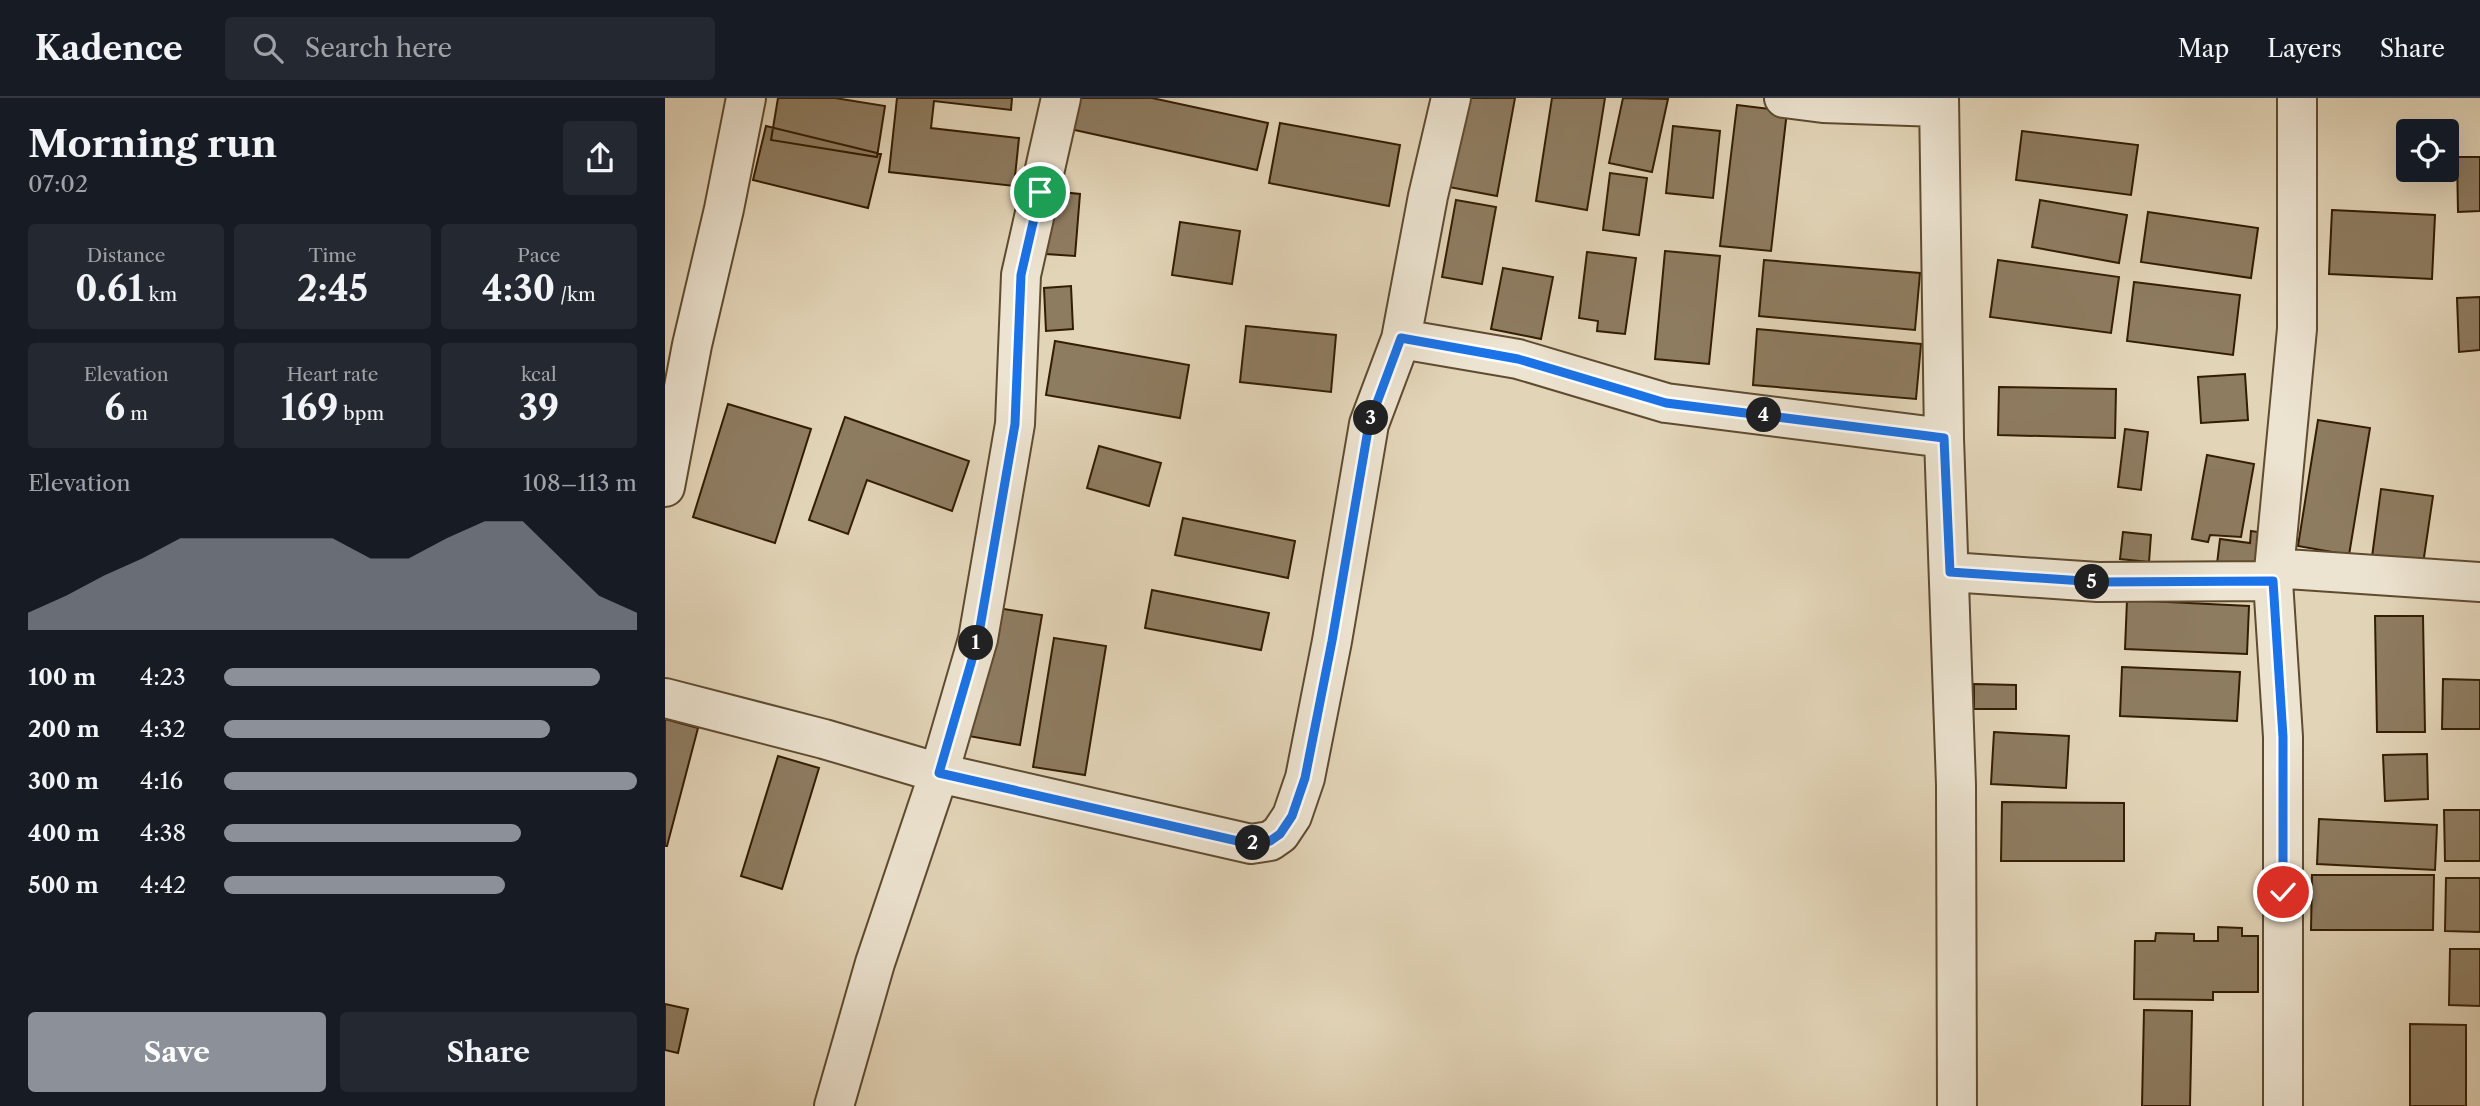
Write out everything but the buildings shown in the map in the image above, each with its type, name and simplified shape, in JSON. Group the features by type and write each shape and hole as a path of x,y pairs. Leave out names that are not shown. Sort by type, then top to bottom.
{"street":[{"path":"665,487 692,345 724,209 746,98"},
{"path":"834,1106 875,963 939,773 980,625 1015,424 1021,275 1061,98"},
{"path":"665,698 824,738 939,773 1251,844 1270,841 1280,834 1292,816 1305,778 1369,424 1401,338 1428,196 1451,98"},
{"path":"1784,98 1823,103 1938,102 1944,438 1956,785 1957,1106"},
{"path":"2283,1106 2283,737 2273,581 2297,329 2297,98"},
{"path":"1401,338 1518,359 1666,403 1944,438"},
{"path":"1950,572 2098,582 2273,581 2286,569 2480,582"}],"route":[{"path":"1040,192 1021,275 1015,424 978,639 939,773 1251,844 1270,841 1280,834 1292,816 1305,778 1332,641 1369,424 1401,338 1518,359 1666,403 1944,438 1950,572 2098,582 2273,581 2283,737 2283,892"}]}
